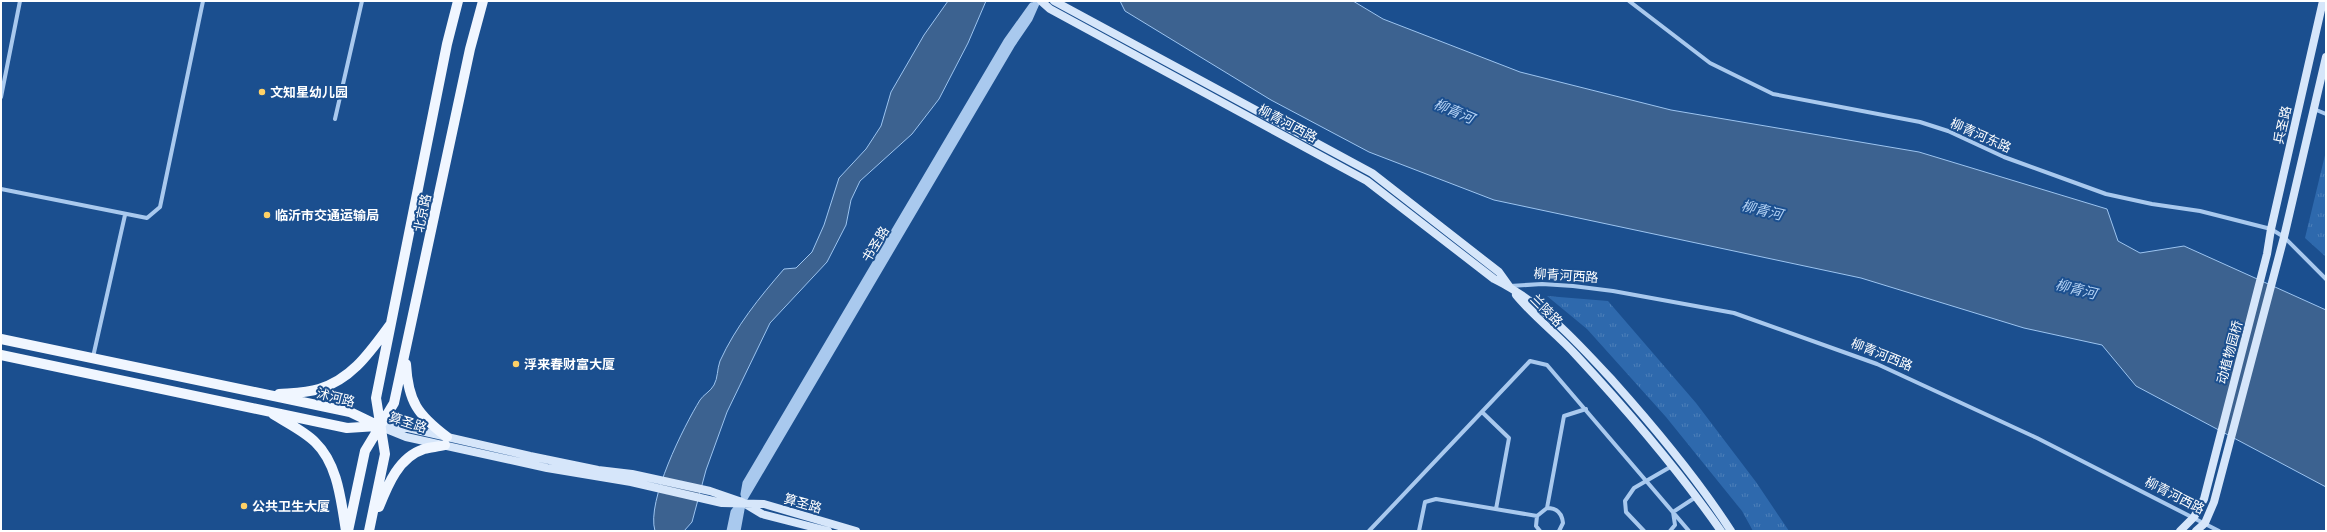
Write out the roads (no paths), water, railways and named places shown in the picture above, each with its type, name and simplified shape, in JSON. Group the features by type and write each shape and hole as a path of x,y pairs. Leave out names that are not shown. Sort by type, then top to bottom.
{"main road":[{"name":"北京路","path":"370,531 385,454 379,426 376,398 446,52 458,1"},
{"name":"北京路","path":"347,531 365,451 394,403 470,49 483,1"},
{"name":"柳青河西路","path":"1042,1 1050,9 1367,181 1494,278 1509,286"},
{"name":"柳青河西路","path":"1054,1 1372,173 1499,272 1509,286"},
{"name":"兵圣路","path":"2267,254 2270,229 2324,1"},
{"name":"兵圣路","path":"2279,257 2326,57"},
{"name":"动植物园桥","path":"2194,517 2204,499 2267,254"},
{"name":"动植物园桥","path":"2204,523 2214,502 2279,257"},
{"name":"兰陵路","path":"1509,286 1531,313 1571,349 1604,386 1673,466 1721,531"},
{"name":"兰陵路","path":"1509,286 1537,306 1577,343 1630,401 1674,453 1732,531"},
{"path":"272,395 319,389 342,379 364,360 392,322"},
{"name":"沭河路","path":"1,339 93,357 350,412 379,426"},
{"path":"370,531 393,473 423,449 446,441 426,422 416,406 407,385 406,350"},
{"name":"沭河路","path":"1,355 347,428 379,426"},
{"path":"268,411 315,441 326,456 339,487 347,531"},
{"name":"算圣路","path":"379,426 408,428 446,441 598,470 722,503 742,502 764,504 856,531"},
{"name":"算圣路","path":"632,478 710,490 742,502 762,514 828,531"},
{"path":"2180,531 2194,517"},
{"path":"2196,531 2204,523"}],"street":[{"path":"1,97 20,1"},
{"path":"1,189 125,215 147,218 160,207 203,1"},
{"path":"335,119 362,1"},
{"name":"书圣路","path":"730,531 734,512 742,502 1012,44 1029,19 1037,1"},
{"name":"柳青河东路","path":"1629,1 1710,63 1773,94 1920,122 1948,131 2004,157 2106,194 2152,204 2200,211 2270,229 2284,237 2326,279"},
{"path":"2314,109 2326,114"},
{"path":"93,357 125,215"},
{"name":"柳青河西路","path":"1509,286 1542,284 1593,288 1734,313 1877,364 2037,438 2219,531"},
{"path":"1370,531 1530,361 1547,365 1689,531"},
{"path":"1540,531 1536,526 1537,516 1547,508 1564,416 1586,409"},
{"path":"1482,412 1509,438 1496,509"},
{"path":"1644,531 1626,512 1625,501 1634,488 1673,466"},
{"path":"1673,512 1696,496"},
{"path":"1419,531 1426,502 1436,499 1537,516"},
{"name":"书圣路","path":"736,531 742,502"},
{"path":"1547,508 1561,513 1563,518 1562,530"},
{"path":"1670,531 1675,525 1673,512"}],"water":[{"path":"948,1 986,1 968,43 939,99 912,134 860,181 851,200 846,225 827,262 770,323 727,412 706,470 692,522 684,531 655,531 654,518 656,502 668,464 685,427 701,398 714,385 718,367 726,348 749,313 784,269 796,268 812,252 824,225 839,178 866,149 881,126 891,92 924,35"},
{"name":"柳青河","path":"1120,1 1353,1 1383,19 1520,72 1671,110 1919,152 2107,209 2118,241 2140,253 2184,246 2326,310 2326,487 2136,386 2102,345 2024,328 1861,278 1494,200 1369,152 1271,100 1125,11"}],"place":[{"name":"文知星幼儿园","path":"262,92"},
{"name":"临沂市交通运输局","path":"267,215"},
{"name":"浮来春财富大厦","path":"516,364"},
{"name":"公共卫生大厦","path":"244,506"}]}
